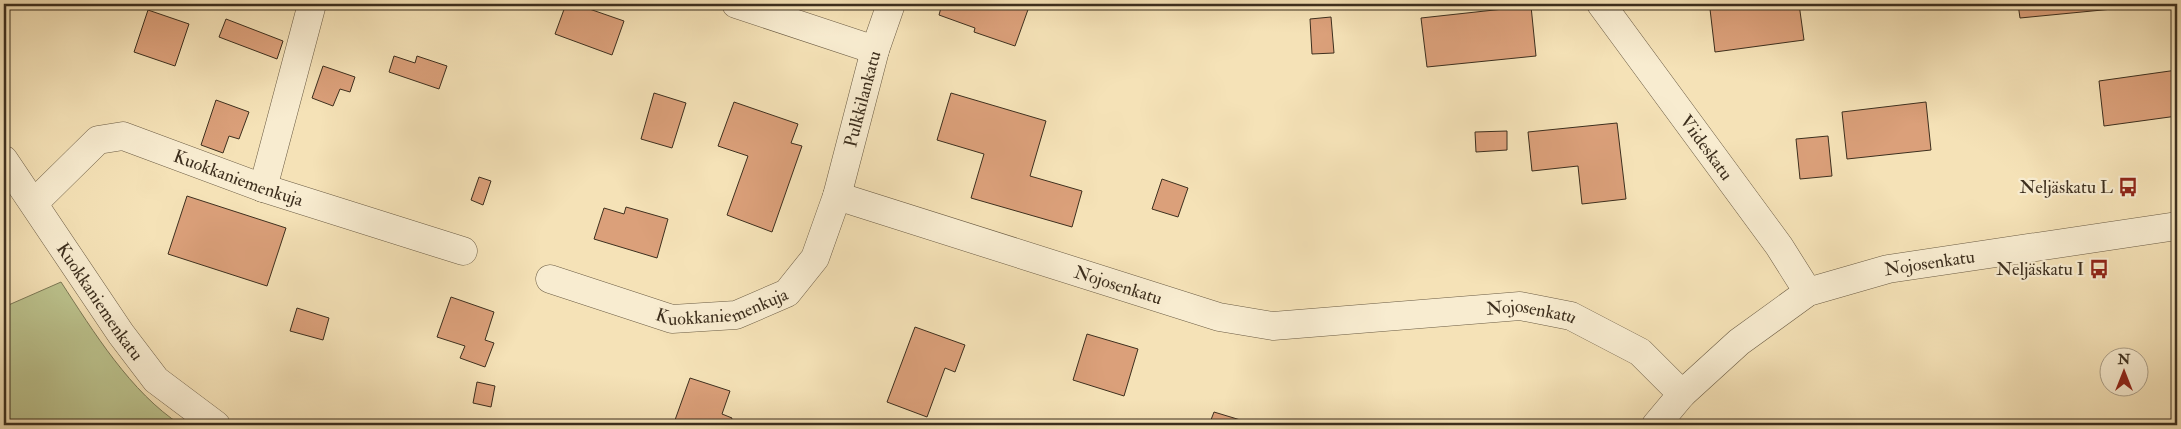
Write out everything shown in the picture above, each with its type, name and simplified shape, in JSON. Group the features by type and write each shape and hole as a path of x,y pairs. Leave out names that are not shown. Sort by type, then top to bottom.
{"street":[{"path":"263,188 312,4"},
{"path":"736,4 875,50"},
{"name":"Pulkkilankatu","path":"836,196 875,50 891,4"},
{"name":"Viideskatu","path":"1601,4 1779,246 1808,292"},
{"name":"Kuokkaniemenkuja","path":"34,203 98,140 123,136 263,188 463,251"},
{"name":"Kuokkaniemenkatu","path":"4,160 121,334 156,380 206,420 216,425"},
{"name":"Kuokkaniemenkuja","path":"550,279 672,319 736,315 787,293 815,258 836,196"},
{"name":"Nojosenkatu","path":"836,196 1219,317 1273,326 1520,306 1571,316 1640,352 1682,394 1739,342 1808,292 1888,268 2177,226"},
{"path":"1656,425 1682,394"}],"green space":[{"path":"61,282 129,379 163,412 181,425 4,425 4,307"}],"building":[{"path":"566,4 575,4 624,21 612,55 555,34"},
{"path":"942,4 1030,4 1015,46 974,32 975,28 939,15"},
{"path":"1753,4 1799,4 1804,40 1715,52 1710,9"},
{"path":"2018,4 2123,4 2123,8 2020,18"},
{"path":"1531,6 1536,56 1427,67 1421,18"},
{"path":"148,10 189,24 175,66 134,52"},
{"path":"1331,17 1334,53 1312,54 1310,19"},
{"path":"226,19 283,41 277,59 219,37"},
{"path":"394,56 415,63 417,56 447,66 439,89 389,72"},
{"path":"323,66 355,77 350,92 340,89 333,106 312,98"},
{"path":"2177,70 2177,116 2104,126 2099,81"},
{"path":"654,93 686,103 672,148 641,139"},
{"path":"951,93 1046,121 1030,176 1082,191 1072,227 971,198 984,154 937,140"},
{"path":"216,100 249,112 239,139 229,136 223,153 201,145"},
{"path":"734,102 798,124 791,143 802,146 772,232 727,215 748,156 718,146"},
{"path":"1926,102 1931,150 1847,159 1842,112"},
{"path":"1617,123 1626,199 1582,204 1578,166 1532,171 1528,132"},
{"path":"1507,131 1507,150 1476,152 1475,132"},
{"path":"1828,136 1832,176 1800,179 1796,139"},
{"path":"479,177 491,181 483,205 471,200"},
{"path":"1162,179 1188,188 1178,217 1152,209"},
{"path":"187,196 286,228 267,286 168,254"},
{"path":"626,207 668,219 657,258 594,239 604,208 624,214"},
{"path":"451,297 494,312 485,340 494,343 485,367 460,358 465,346 437,337"},
{"path":"297,308 329,318 323,340 290,331"},
{"path":"915,327 965,345 955,372 945,368 927,417 887,402"},
{"path":"1087,334 1138,349 1124,396 1073,380"},
{"path":"690,378 730,391 722,414 732,418 730,425 690,425 675,420"},
{"path":"477,382 495,386 491,407 473,403"},
{"path":"1214,412 1257,425 1209,425"}],"place":[{"name":"Neljäskatu L","path":"2128,187"},
{"name":"Neljäskatu I","path":"2099,269"}]}
